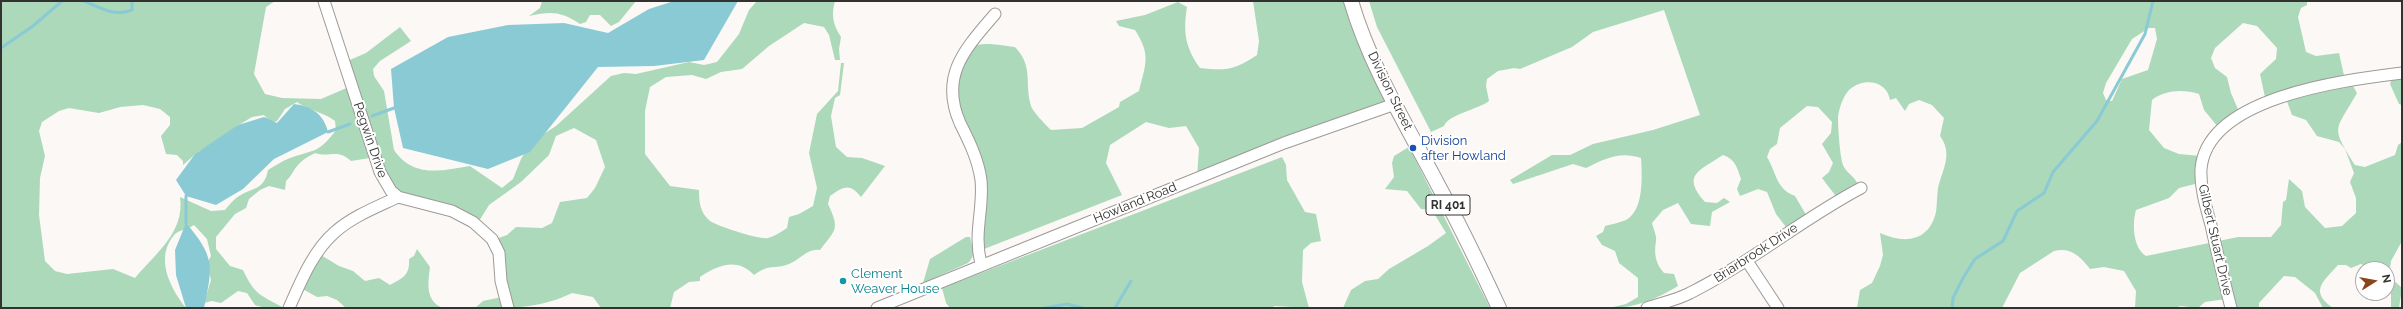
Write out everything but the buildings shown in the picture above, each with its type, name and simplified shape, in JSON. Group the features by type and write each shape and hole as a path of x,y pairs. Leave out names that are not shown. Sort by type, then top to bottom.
{"main road":[{"name":"Division Street","path":"1351,1 1357,19 1394,104 1439,187 1498,308"}],"street":[{"name":"Pegwin Drive","path":"324,1 380,172 391,191 398,197"},
{"path":"981,264 976,239 981,194 980,173 974,152 956,110 954,88 956,71 963,51 994,14"},
{"name":"Gilbert Stuart Drive","path":"2231,308 2202,183 2203,158 2208,147 2232,121 2272,101 2335,82 2402,73"},
{"name":"Howland Road","path":"877,308 981,264 1284,143 1394,104"},
{"name":"Briarbrook Drive","path":"1647,308 1688,294 1746,261 1809,218 1862,188"},
{"path":"289,308 307,271 325,242 347,223 398,197 457,213 474,222 492,239 499,253 501,281 508,308"},
{"path":"1746,261 1778,308"}],"green space":[{"path":"1,1 275,1 266,7 254,74 265,94 282,98 321,99 349,87 345,62 366,53 400,27 411,41 380,61 373,69 374,76 384,91 394,150 402,159 419,169 438,171 470,166 502,188 513,179 521,159 531,142 556,126 611,76 624,73 636,74 689,62 704,65 717,62 739,34 749,10 757,1 835,1 833,15 836,28 841,37 839,49 840,60 835,60 829,35 824,27 804,23 769,46 742,69 721,72 706,79 692,75 666,77 650,87 645,111 645,154 670,186 699,190 701,207 704,214 710,221 748,235 763,238 773,236 787,228 789,217 799,214 813,206 817,188 809,153 817,114 838,91 841,63 844,63 840,95 835,98 831,116 836,147 847,157 862,158 885,166 861,197 850,188 843,188 830,196 828,204 835,224 833,233 820,250 807,252 789,264 764,269 754,275 748,269 741,266 720,266 700,277 700,281 689,282 674,292 670,308 601,308 593,297 572,293 537,305 475,308 483,301 502,297 490,241 507,235 516,227 542,228 552,223 560,202 587,198 595,188 605,167 596,140 574,128 556,136 549,155 521,182 489,205 476,226 451,211 392,201 370,158 351,161 338,154 325,155 315,153 308,157 300,163 286,181 285,190 269,186 260,190 249,199 246,208 235,214 216,237 216,249 230,266 243,270 251,285 259,294 284,308 265,308 255,305 247,293 238,291 221,303 212,301 204,303 211,280 207,263 211,256 207,239 194,225 175,234 169,243 165,262 170,282 186,308 1,308","holes":["297,102 306,108 335,121 336,130 330,138 316,150 287,159 268,170 261,185 237,197 225,210 211,211 180,197 178,221 173,231 160,251 135,278 113,269 67,274 55,271 45,261 39,215 40,178 45,156 39,131 42,122 59,111 69,108 99,113 120,107 143,105 160,109 170,117 170,125 161,136 166,154 177,155 183,161 183,165 199,151 225,139 237,126 252,117 264,115 271,123 277,121 285,109"]},
{"path":"542,1 636,1 619,22 611,26 600,15 590,15 586,22 580,24 556,13 544,13 529,16 540,8"},
{"path":"1253,1 1345,1 1395,104 1197,177 1199,148 1186,126 1169,128 1146,122 1110,145 1106,163 1122,195 984,249 978,236 984,208 957,94 958,81 962,66 973,48 978,45 987,44 1015,47 1025,61 1027,68 1028,89 1032,109 1051,130 1082,128 1119,107 1120,102 1139,91 1146,59 1143,46 1135,30 1119,26 1116,21 1145,15 1178,2 1187,7 1185,24 1186,39 1191,53 1200,68 1230,68 1242,64 1257,55 1259,41"},
{"path":"1369,1 2307,1 2307,5 2301,8 2298,17 2306,52 2316,56 2339,53 2345,80 2349,79 2357,93 2340,122 2338,129 2342,142 2355,165 2365,167 2395,155 2398,145 2402,142 2402,241 2391,261 2355,261 2355,266 2351,268 2346,265 2338,265 2323,282 2320,291 2326,302 2333,308 2323,308 2315,293 2295,277 2284,276 2259,303 2259,308 2229,308 2226,299 2205,302 2198,308 2181,306 2173,308 2135,308 2136,291 2124,271 2104,267 2090,269 2083,260 2075,254 2065,250 2060,250 2054,251 2020,273 2002,308 1857,308 1860,290 1872,283 1880,266 1883,255 1880,233 1898,239 1914,238 1922,235 1933,222 1936,212 1938,188 1946,161 1946,149 1940,136 1944,118 1932,105 1919,100 1909,104 1905,111 1896,98 1890,100 1888,93 1884,88 1874,83 1867,82 1861,83 1849,90 1843,100 1838,116 1839,142 1843,165 1858,185 1838,199 1822,178 1829,172 1833,163 1822,144 1831,133 1832,122 1818,107 1807,106 1780,128 1777,144 1770,149 1767,157 1780,185 1795,196 1808,218 1789,231 1776,214 1767,192 1758,189 1740,196 1737,189 1741,179 1737,167 1733,161 1723,155 1700,170 1694,179 1694,186 1705,202 1717,203 1724,198 1730,202 1712,212 1710,226 1691,224 1678,203 1663,210 1652,223 1656,237 1655,254 1657,262 1664,273 1674,274 1678,286 1645,302 1619,308 1609,308 1626,304 1638,297 1638,278 1619,263 1615,251 1602,245 1596,236 1603,232 1605,226 1624,221 1634,213 1640,198 1642,173 1641,158 1620,155 1600,161 1586,168 1573,164 1513,184 1510,180 1552,155 1570,155 1593,144 1653,130 1700,115 1664,10 1593,32 1572,47 1520,69 1514,68 1498,71 1487,79 1486,86 1489,101 1451,118 1444,126 1431,132 1377,27","holes":["2243,23 2257,26 2277,48 2276,59 2260,74 2266,102 2285,96 2292,115 2306,120 2317,136 2339,142 2345,149 2354,173 2350,182 2356,198 2356,213 2342,226 2325,228 2305,207 2302,191 2289,179 2286,200 2283,202 2281,225 2271,237 2238,237 2146,256 2138,247 2136,242 2134,229 2136,210 2169,198 2179,188 2199,183 2200,156 2179,154 2164,148 2149,130 2152,100 2162,94 2174,91 2187,91 2199,94 2204,110 2218,127 2240,114 2231,93 2227,77 2215,68 2211,58 2215,48","2149,28 2155,28 2157,39 2148,70 2122,79 2112,101 2106,100 2103,93 2106,83 2132,39"]},
{"path":"2402,72 2402,105 2399,104 2390,84 2394,73"},
{"path":"1409,147 1490,308 1343,308 1351,290 1365,281 1378,279 1389,269 1428,246 1446,233 1432,210 1421,209 1407,191 1385,189 1394,177 1392,163 1394,156"},
{"path":"1282,157 1286,165 1287,180 1305,212 1316,214 1321,241 1311,243 1303,250 1302,282 1309,308 1275,306 1270,308 950,308 946,303 942,288"},
{"path":"966,237 970,237 973,251 971,260 968,263 923,283 930,259"},
{"path":"417,249 430,267 428,285 430,296 437,305 443,308 346,308 337,300 327,296 317,297 297,286 316,252 339,266 353,271 365,281 379,278 390,285 405,275 408,269 409,259 414,256"},
{"path":"2395,282 2402,288 2399,308 2391,307 2391,301 2395,301"}],"water":[{"path":"674,1 738,1 704,60 654,66 598,67 530,152 488,169 403,148 394,108 391,69 448,37 508,25 564,23 608,33 649,9"},
{"path":"294,104 306,107 316,112 323,120 328,132 274,159 243,189 216,205 186,196 176,180 195,154 238,125 264,117 277,123"},
{"path":"186,223 202,245 209,262 209,282 204,308 186,308 176,275 175,250"}],"waterway":[{"path":"1,48 33,26 62,1"},
{"path":"84,1 102,9 119,13 132,10 132,1"},
{"path":"1952,308 1953,298 1975,259 2003,241 2017,211 2044,193 2053,172 2097,121 2145,34 2153,1"},
{"path":"372,116 394,108"},
{"path":"328,132 350,124"},
{"path":"186,196 186,223"},
{"path":"1115,308 1131,281"},
{"path":"1045,308 1067,304 1083,308"}],"place":[{"name":"Division after Howland","path":"1413,148"},
{"name":"Clement Weaver House","path":"843,281"}]}
